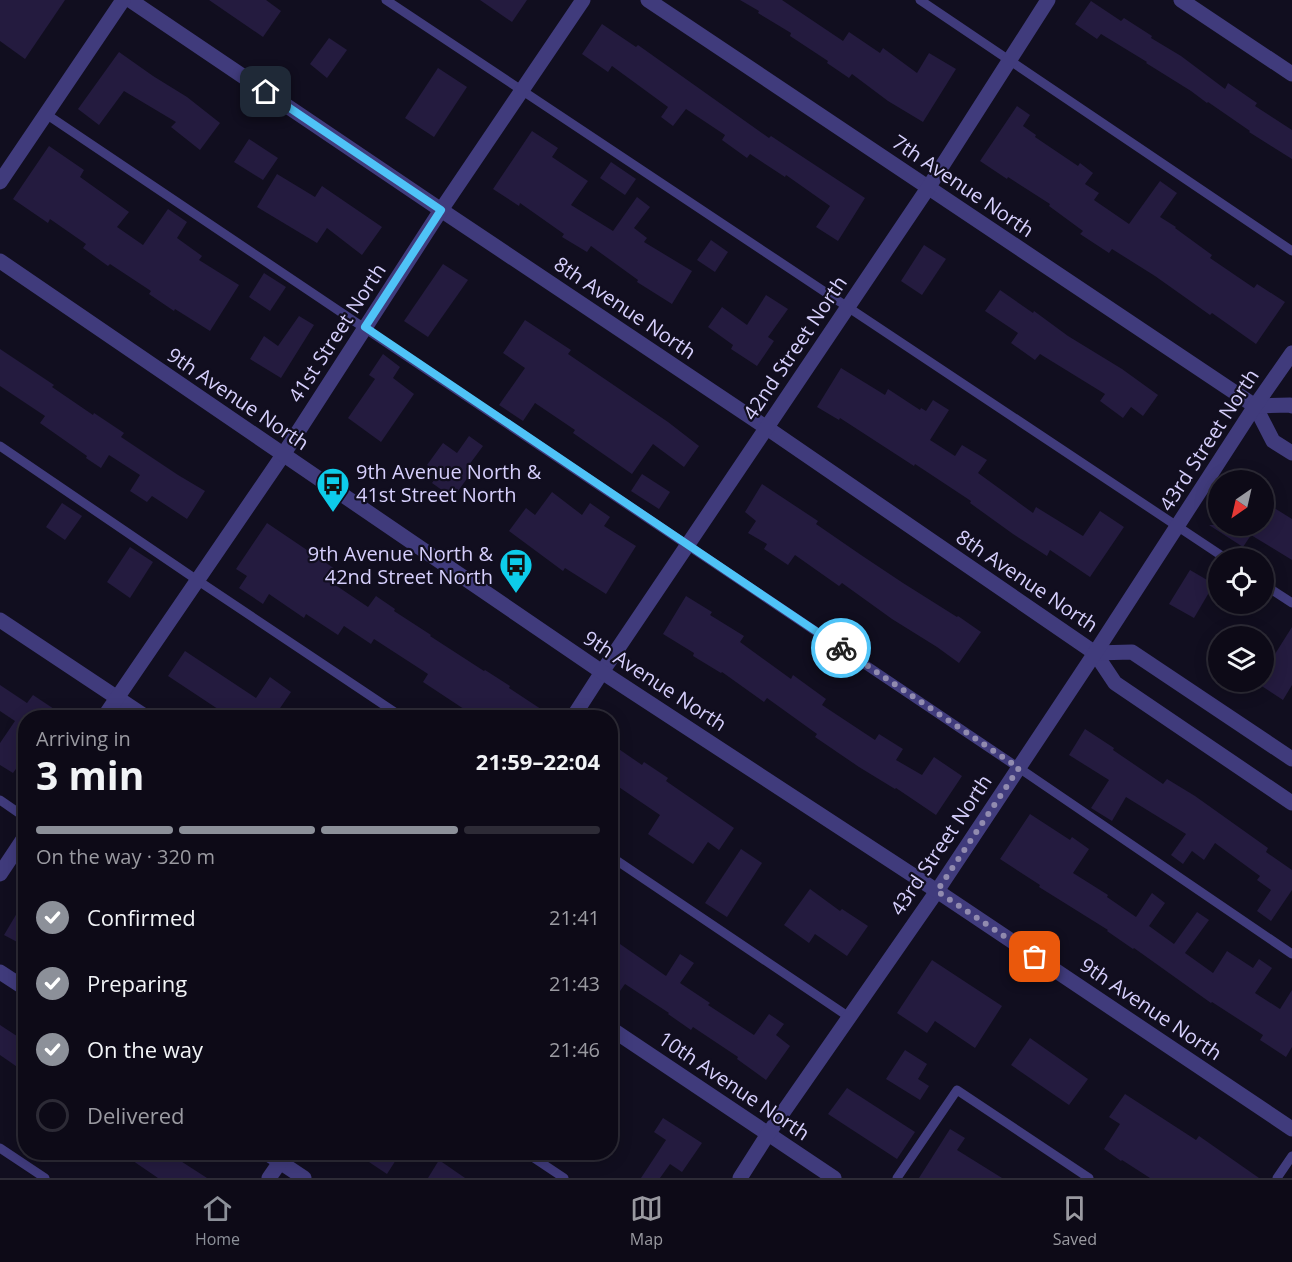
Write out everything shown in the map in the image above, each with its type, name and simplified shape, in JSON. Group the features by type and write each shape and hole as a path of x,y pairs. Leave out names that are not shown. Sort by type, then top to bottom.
{"street":[{"path":"0,182 123,0"},
{"name":"8th Avenue North","path":"130,0 767,428 1095,653 1115,683 1292,803"},
{"name":"41st Street North","path":"109,710 283,455 441,210 584,0"},
{"name":"7th Avenue North","path":"648,0 1255,406 1274,441 1292,453"},
{"name":"42nd Street North","path":"578,710 928,188 1048,0"},
{"path":"1181,0 1292,74"},
{"name":"9th Avenue North","path":"0,261 602,672 937,891 1292,1129"},
{"name":"43rd Street North","path":"740,1178 768,1134 937,891 1292,353"},
{"path":"1255,406 1292,406"},
{"path":"0,620 135,710"},
{"name":"8th Avenue North","path":"1095,653 1132,652 1292,759"},
{"path":"0,874 18,847"},
{"path":"0,972 18,984"},
{"name":"10th Avenue North","path":"618,1033 834,1178"},
{"path":"269,1178 281,1160"},
{"path":"286,1160 304,1178"}],"lane":[{"path":"386,0 1210,548"},
{"path":"920,0 1292,251"},
{"path":"46,114 1292,954"},
{"path":"0,446 392,710"},
{"path":"1274,591 1292,603"},
{"path":"0,801 18,813"},
{"path":"618,861 849,1017"},
{"path":"897,1178 957,1090 1089,1178"},
{"path":"0,1148 45,1178"},
{"path":"1278,1178 1292,1156"},
{"path":"537,1160 564,1178"}],"building":[{"path":"0,0 65,0 25,59 0,41"},
{"path":"209,0 266,0 281,11 263,37"},
{"path":"480,0 527,0 512,22"},
{"path":"740,0 782,0 843,41 849,32 880,53 883,48 917,73 929,53 956,69 923,122 888,101 852,74 849,78 790,36 791,33"},
{"path":"1091,1 1121,21 1124,18 1152,36 1151,38 1181,56 1225,89 1228,83 1257,103 1255,106 1292,130 1292,159 1147,62 1101,34 1097,39 1075,24"},
{"path":"602,24 636,47 638,45 769,138 771,136 865,198 838,241 816,227 830,206 786,175 785,177 750,154 747,158 722,140 725,135 686,109 673,126 661,117 668,107 612,66 608,72 582,54"},
{"path":"329,38 347,50 327,78 310,64"},
{"path":"119,52 187,97 220,123 200,150 171,127 176,122 124,91 99,125 78,109"},
{"path":"438,68 467,87 434,137 405,118"},
{"path":"1017,106 1030,115 1023,126 1036,135 1035,137 1078,166 1080,163 1093,173 1085,184 1099,193 1094,200 1129,224 1160,181 1177,193 1160,217 1212,255 1210,258 1254,288 1257,284 1285,302 1256,344 1112,249 1109,253 1080,234 1083,231 1049,206 1050,204 980,161"},
{"path":"532,131 558,148 552,157 588,181 571,205 613,231 637,197 650,207 634,228 647,238 644,242 692,271 672,304 637,282 638,280 591,246 587,252 562,237 564,234 520,203 519,206 493,189"},
{"path":"249,139 278,158 263,180 234,162"},
{"path":"49,146 84,170 80,177 129,212 117,227 143,245 168,209 187,222 177,238 202,256 199,260 239,285 210,331 175,309 174,311 149,294 151,291 110,264 108,266 83,248 86,244 50,219 48,223 13,199"},
{"path":"611,162 636,179 625,195 600,178"},
{"path":"277,174 315,197 322,186 382,227 362,255 327,228 317,243 257,207"},
{"path":"711,240 728,252 715,272 697,260"},
{"path":"924,245 946,259 922,295 901,281"},
{"path":"443,264 468,280 428,337 404,321"},
{"path":"264,273 286,287 270,311 249,297"},
{"path":"1000,290 1158,395 1143,416 1131,407 1123,418 1100,401 1105,394 1040,354 1035,360 1011,343 1018,333 985,311"},
{"path":"766,295 788,309 768,337 774,341 757,366 731,349 733,345 708,327 722,307 747,325"},
{"path":"299,316 314,325 281,378 250,359 264,336 278,346"},
{"path":"525,320 571,350 568,354 668,422 699,446 684,467 653,444 632,474 573,433 575,430 535,403 523,421 499,405 525,368 503,353"},
{"path":"0,349 54,385 52,387 93,415 94,413 124,433 121,437 205,491 187,519 152,496 147,502 130,491 140,475 109,455 101,468 40,423 45,416 0,386"},
{"path":"383,354 400,367 393,378 414,394 381,442 348,418 375,379 369,375"},
{"path":"841,368 885,395 888,389 920,410 921,408 926,411 933,400 949,410 930,440 955,456 962,445 987,460 978,473 1033,513 1036,507 1083,536 1100,511 1124,527 1090,577 1050,550 1047,556 915,464 914,466 840,418 839,420 817,407"},
{"path":"469,436 483,446 466,469 471,473 453,498 432,483 439,474 427,465 443,443 457,453"},
{"path":"642,474 670,492 659,509 631,491"},
{"path":"762,484 818,521 816,524 861,555 981,632 959,663 842,583 839,586 795,555 788,565 764,549 767,544 748,533 756,521 745,512"},
{"path":"552,492 582,515 590,503 610,517 604,526 636,546 606,594 565,568 563,571 509,531 526,508 535,515"},
{"path":"62,503 82,516 65,540 46,527"},
{"path":"1274,508 1292,519 1292,560 1253,536 1274,536"},
{"path":"267,523 335,569 328,580 368,607 376,596 430,636 510,686 509,688 542,710 465,710 423,682 428,674 374,639 371,644 344,626 338,635 306,614 304,618 269,594 263,604 239,588 247,576 236,569"},
{"path":"1226,536 1250,536 1243,547"},
{"path":"130,547 153,562 130,598 107,582"},
{"path":"1190,570 1208,580 1208,594 1194,618 1169,604"},
{"path":"686,596 712,612 710,615 744,636 740,642 791,679 793,675 826,699 822,705 875,740 879,734 903,749 896,760 922,775 934,757 962,776 936,815 815,737 817,734 767,698 764,702 663,634"},
{"path":"1292,627 1292,685 1283,700 1271,692 1274,692 1275,654"},
{"path":"185,651 256,698 270,677 291,692 279,710 219,710 168,676"},
{"path":"0,685 27,703 33,695 56,710 18,710 18,766 13,773 0,765 0,743 15,721 0,711"},
{"path":"1085,729 1163,784 1167,779 1195,796 1268,848 1266,852 1292,870 1292,890 1271,921 1257,911 1271,890 1257,880 1260,876 1215,843 1204,860 1192,851 1183,864 1171,855 1186,834 1126,797 1112,821 1091,808 1109,780 1069,755"},
{"path":"618,748 642,765 644,762 668,778 666,781 734,828 719,850 708,842 693,864 648,834 660,815 618,786"},
{"path":"1030,814 1070,840 1072,837 1089,849 1073,873 1108,895 1107,897 1136,917 1152,893 1165,903 1149,926 1174,944 1197,912 1209,920 1185,953 1213,973 1227,951 1253,968 1259,959 1272,968 1255,993 1280,1009 1292,990 1292,1047 1286,1057 1260,1040 1263,1035 1211,1003 1108,930 1039,887 1040,885 1000,859"},
{"path":"741,849 762,863 727,917 705,903"},
{"path":"810,889 840,911 842,909 868,926 847,956 815,934 809,943 784,925"},
{"path":"18,911 18,942 4,935"},
{"path":"620,944 666,976 680,954 694,963 680,983 710,1003 708,1005 754,1035 769,1014 784,1024 776,1035 790,1046 766,1080 737,1059 738,1057 693,1027 691,1030 625,984 620,991 618,990 618,947"},
{"path":"932,960 1002,1006 975,1048 935,1021 927,1033 897,1013"},
{"path":"0,1025 18,1037 18,1067 0,1055"},
{"path":"1030,1038 1088,1079 1069,1105 1011,1065"},
{"path":"905,1050 927,1064 918,1079 929,1086 920,1100 886,1079"},
{"path":"847,1088 915,1132 897,1159 828,1114"},
{"path":"1125,1094 1196,1140 1199,1136 1259,1178 1150,1178 1121,1161 1104,1149 1120,1124 1109,1117"},
{"path":"663,1118 702,1143 682,1172 670,1164 660,1178 641,1178 666,1140 654,1132"},
{"path":"950,1129 965,1138 957,1150 1002,1178 919,1178"},
{"path":"132,1160 179,1160 207,1178 158,1178"},
{"path":"366,1160 396,1160 387,1174"},
{"path":"439,1160 465,1178 428,1178"}],"way so far":[{"path":"841,648 1019,768 937,891 1035,957"}],"place":[{"name":"9th Avenue North & 41st Street North","path":"333,513"},
{"name":"9th Avenue North & 42nd Street North","path":"516,594"}],"route":[{"path":"266,92 441,210 365,327 841,648"}]}
